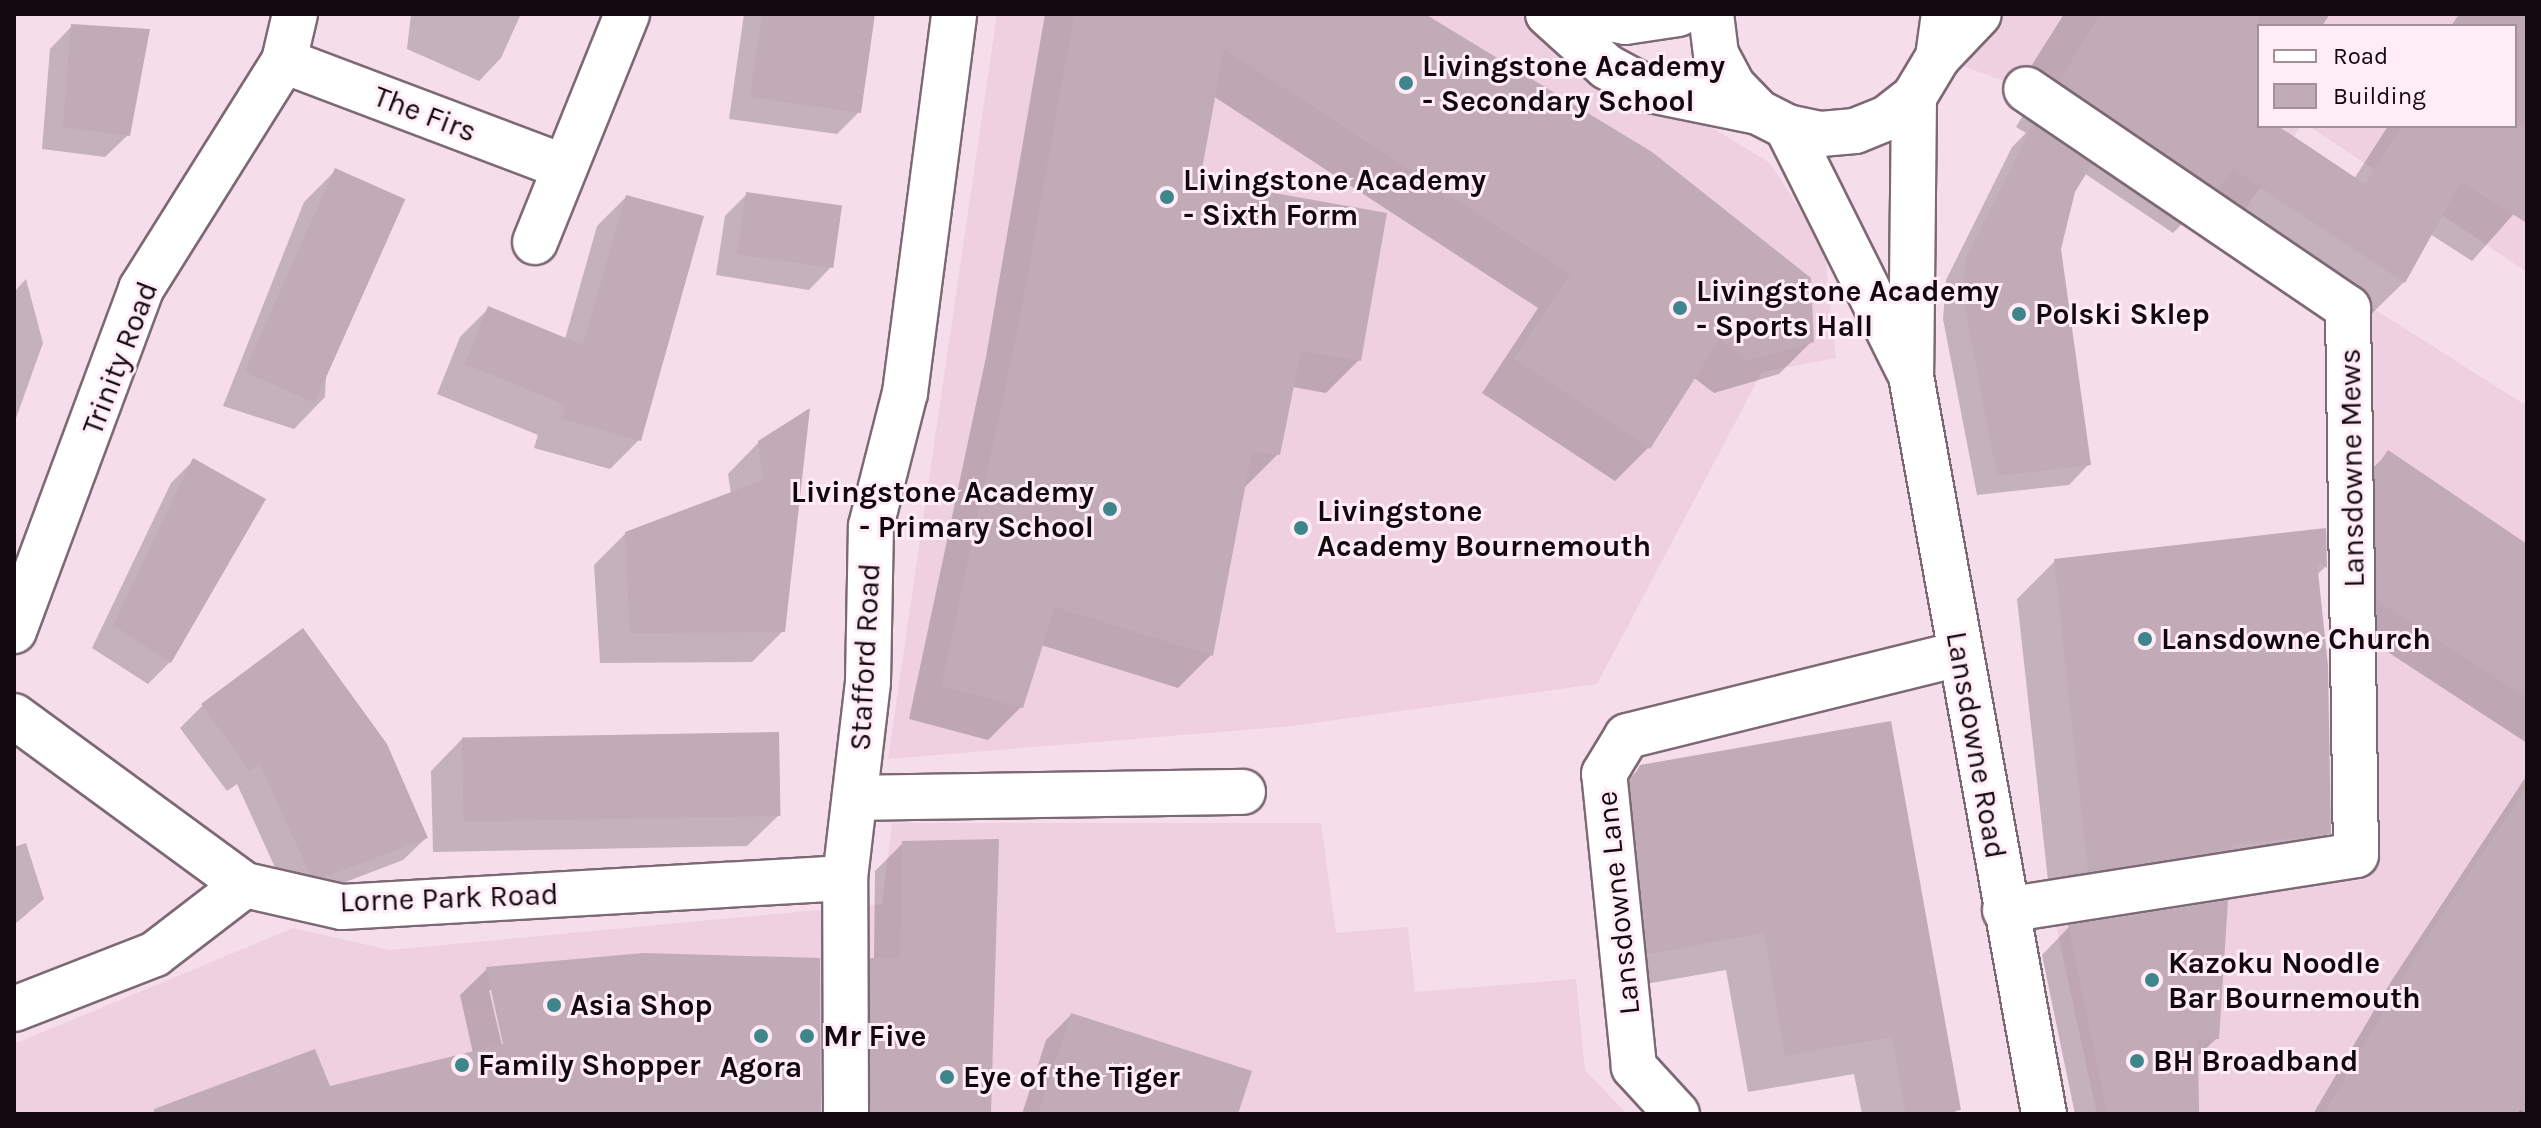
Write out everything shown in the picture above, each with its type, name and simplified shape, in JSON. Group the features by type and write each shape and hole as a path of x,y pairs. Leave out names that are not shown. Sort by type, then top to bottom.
{"street":[{"name":"Trinity Road","path":"14,631 141,289 284,61 295,14"},
{"path":"535,242 627,14"},
{"name":"Stafford Road","path":"846,1114 845,878 868,681 871,526 905,393 954,14"},
{"path":"1548,14 1607,67 1650,90 1821,134 1855,131 1887,118 1914,97 1938,57 1979,14"},
{"path":"1585,14 1625,22 1678,14"},
{"name":"Lansdowne Road","path":"1711,14 1716,54 1733,86 1772,119 1911,376"},
{"path":"1938,57 1944,14"},
{"name":"The Firs","path":"284,61 565,167"},
{"name":"Lansdowne Mews","path":"2005,910 2356,855 2348,308 2026,89"},
{"name":"Lansdowne Road","path":"1914,97 1911,376 2044,1114"},
{"name":"Lansdowne Lane","path":"1677,1114 1634,1067 1604,774 1627,736 1959,654"},
{"name":"Lorne Park Road","path":"14,716 245,885 342,907 845,878"},
{"path":"855,798 1243,792"},
{"path":"14,1009 155,954 245,885"}],"path":[{"path":"2520,1114 2527,1104"}],"shaded area":[{"name":"Livingstone Academy Bournemouth","path":"997,14 1526,14 1770,163 1824,248 1836,358 1762,372 1597,684 1292,726 888,759"},
{"path":"1979,14 2527,14 2527,272 2312,128 2517,128 2517,24 2257,24 2257,128 2300,128 2232,229 2026,89 1938,57"},
{"path":"2371,307 2527,406 2527,1075 2501,1114 2097,1114 2053,911 2369,879"},
{"path":"892,823 1321,823 1336,933 1408,927 1415,992 1576,979 1585,1070 1627,1114 14,1114 14,1044 293,928 390,950 882,904"}],"building":[{"path":"762,14 875,14 861,113 750,97"},
{"path":"1074,14 1425,14 1652,152 1811,278 1814,342 1747,361 1720,339 1650,449 1514,359 1570,274 1224,49 1200,180 1387,213 1361,361 1301,351 1280,455 1252,451 1213,656 1055,607 1023,708 941,686 1019,322"},
{"path":"2100,14 2259,14 2257,128 2281,128 2365,184 2401,128 2527,126 2527,223 2461,182 2405,283 2233,169 2219,190 2059,81"},
{"path":"71,24 150,29 130,136 63,127"},
{"path":"2033,124 2092,164 2075,192 2061,249 2091,465 1997,476 1963,297 1966,258"},
{"path":"335,168 405,199 315,403 244,372"},
{"path":"746,192 842,205 833,268 737,254"},
{"path":"626,195 704,216 641,441 562,419 566,405 465,364 488,306 583,345"},
{"path":"810,408 785,632 630,633 625,532 763,480 758,441"},
{"path":"2388,450 2527,544 2527,698 2377,601 2375,469"},
{"path":"193,458 266,499 171,663 113,625"},
{"path":"2326,528 2327,568 2317,562 2328,666 2331,834 2232,845 2232,849 2088,872 2054,559"},
{"path":"303,628 387,744 428,838 324,877 310,874 260,764 250,771 201,704"},
{"path":"1891,721 1961,1110 1936,1114 1906,1114 1892,1037 1785,1056 1764,933 1648,954 1630,783 1640,765"},
{"path":"779,732 780,816 464,822 462,738"},
{"path":"2527,786 2527,1114 2324,1114 2419,950"},
{"path":"999,839 991,1114 871,1114 870,958 900,958 902,841"},
{"name":"Kazoku Noodle Bar Bournemouth","path":"2228,900 2219,1039 2198,1040 2199,1114 2107,1114 2068,925"},
{"path":"644,953 820,958 821,1114 154,1114 154,1109 315,1049 330,1086 503,1044 486,967"},
{"path":"1071,1013 1252,1071 1238,1114 1038,1114"}],"place":[{"name":"Livingstone Academy - Secondary School","path":"1406,83"},
{"name":"Livingstone Academy - Sixth Form","path":"1167,197"},
{"name":"Livingstone Academy - Sports Hall","path":"1680,308"},
{"name":"Polski Sklep","path":"2019,314"},
{"name":"Livingstone Academy - Primary School","path":"1110,509"},
{"name":"Livingstone Academy Bournemouth","path":"1301,528"},
{"name":"Lansdowne Church","path":"2145,639"},
{"name":"Kazoku Noodle Bar Bournemouth","path":"2152,980"},
{"name":"Asia Shop","path":"554,1005"},
{"name":"Agora","path":"761,1036"},
{"name":"Mr Five","path":"807,1036"},
{"name":"BH Broadband","path":"2137,1061"},
{"name":"Family Shopper","path":"462,1065"},
{"name":"Eye of the Tiger","path":"947,1077"}]}
